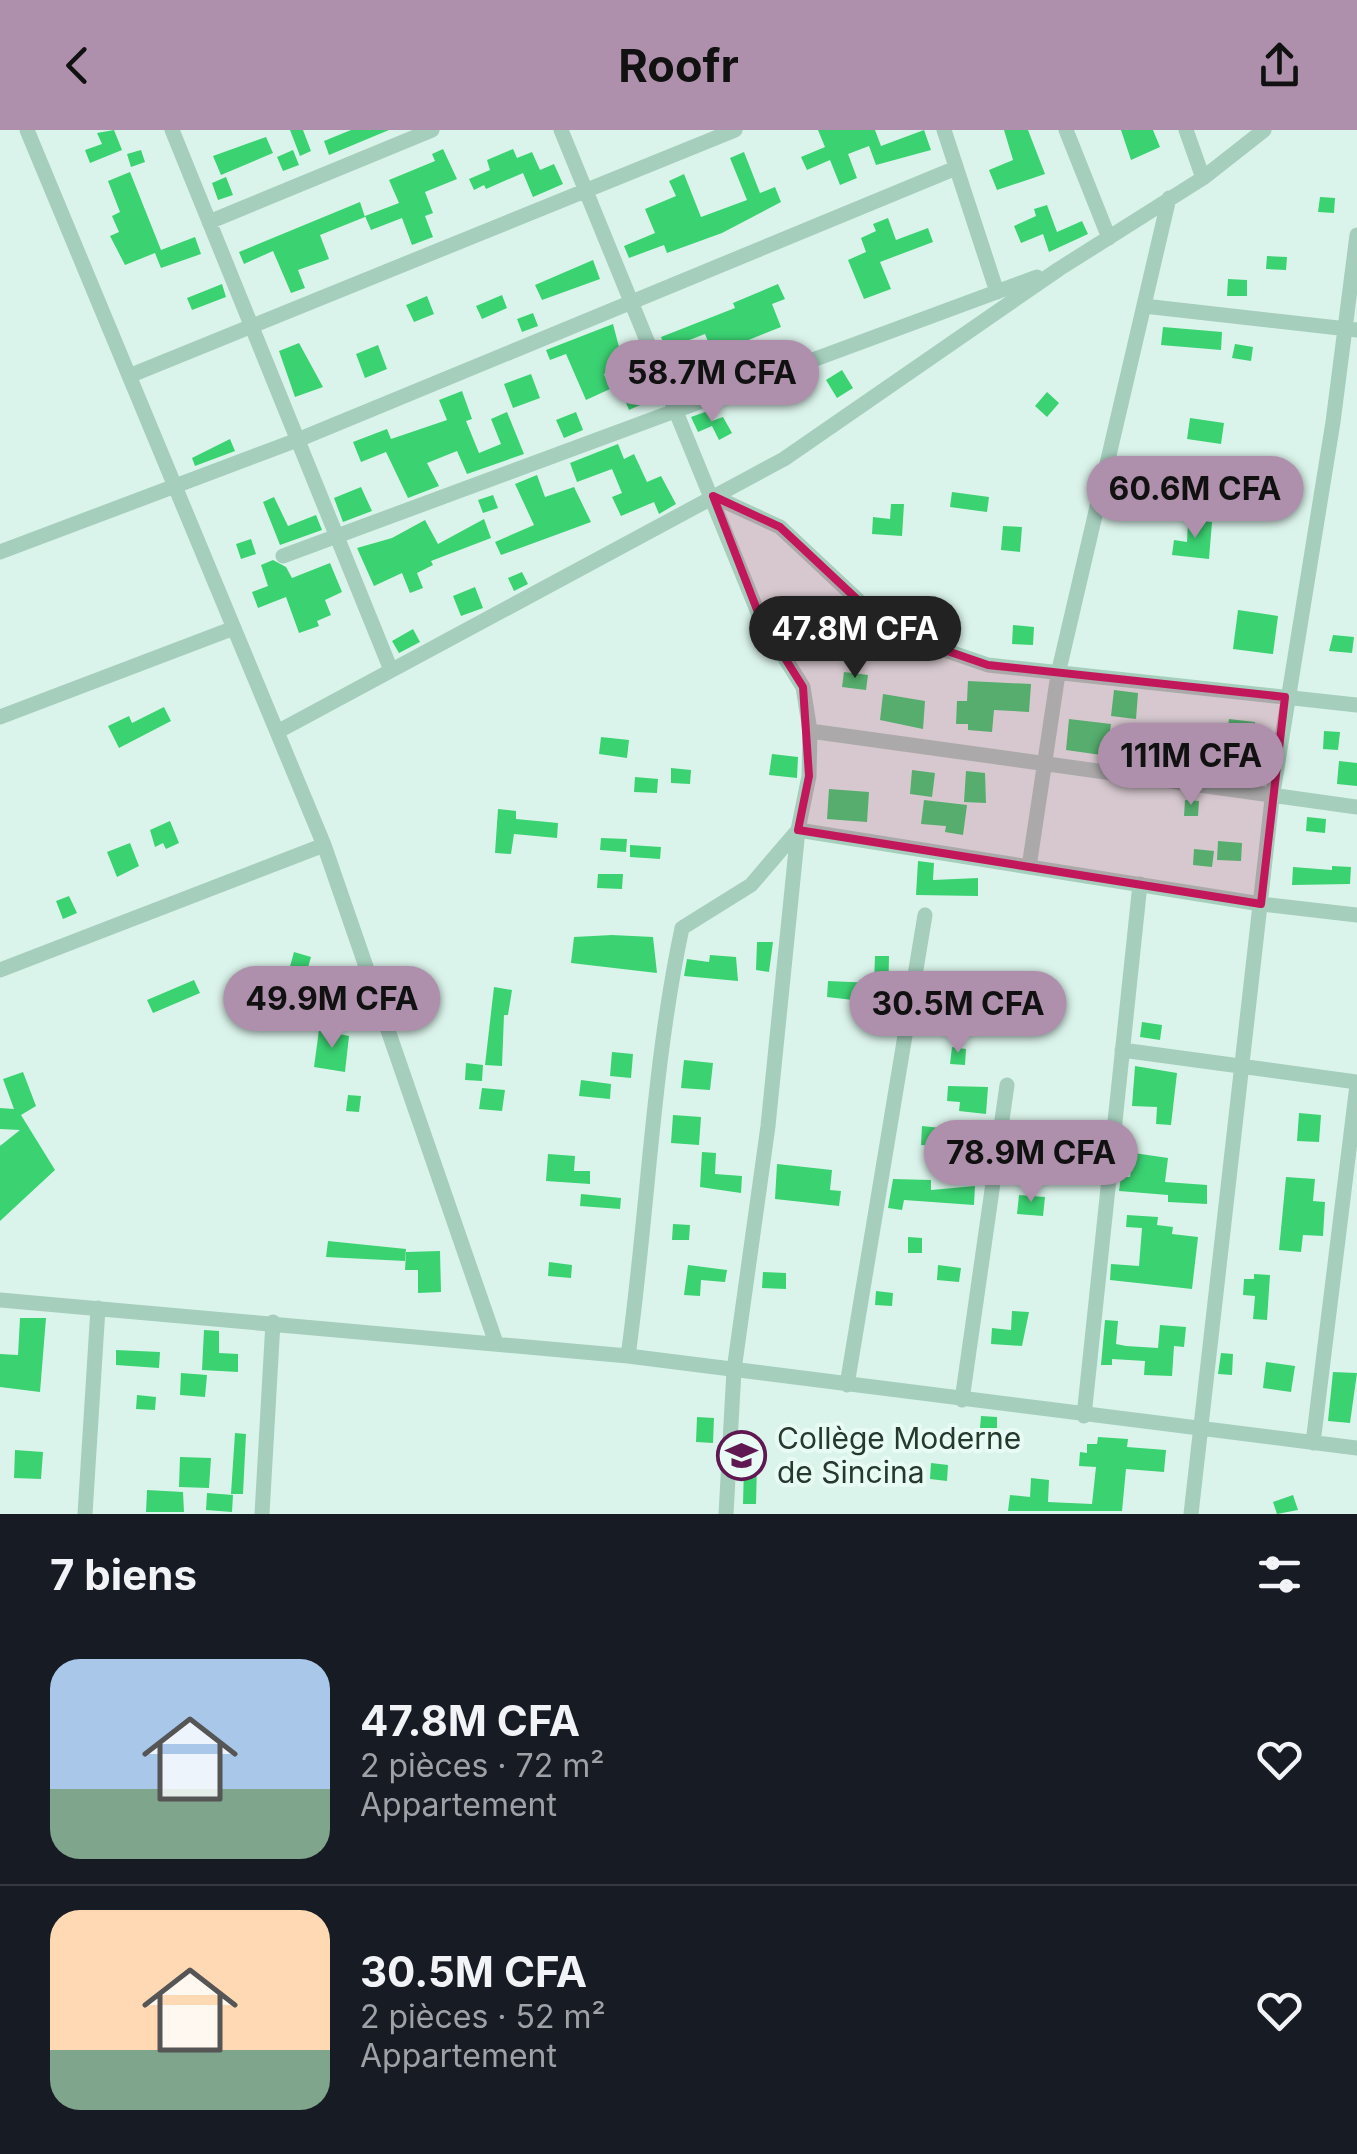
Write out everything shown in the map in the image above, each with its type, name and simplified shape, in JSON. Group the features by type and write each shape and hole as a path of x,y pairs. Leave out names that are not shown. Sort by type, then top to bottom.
{"street":[{"path":"28,130 324,846 496,1343"},
{"path":"172,130 391,670"},
{"path":"209,222 430,130"},
{"path":"561,130 761,620 803,687 810,732 809,776 798,830 768,1126 734,1370 726,1514"},
{"path":"129,376 735,130"},
{"path":"944,130 997,292"},
{"path":"1066,130 1109,238"},
{"path":"1186,130 1203,178"},
{"path":"277,732 784,459 1060,269 1203,178 1264,130"},
{"path":"0,552 300,439 956,168"},
{"path":"1028,867 1058,674 1169,198"},
{"path":"1191,1514 1285,697 1351,329 1357,235"},
{"path":"283,556 1060,269"},
{"path":"1144,306 1351,329"},
{"path":"712,496 780,528 892,632 988,665 1357,705"},
{"path":"0,717 234,628"},
{"path":"810,732 1357,807"},
{"path":"798,830 1261,904 1357,915"},
{"path":"628,1356 642,1258 664,1013 682,928 751,885 798,830"},
{"path":"0,970 324,846"},
{"path":"1084,1416 1140,884"},
{"path":"847,1385 925,916"},
{"path":"1122,1050 1357,1084 1313,1443"},
{"path":"962,1400 1007,1085"},
{"path":"0,1300 628,1356 1357,1448"},
{"path":"84,1514 98,1308"},
{"path":"262,1514 273,1322"}],"highlighted area":[{"path":"713,496 780,527 892,632 988,665 1285,697 1261,904 798,830 809,776 803,687 761,620"}],"building":[{"path":"114,130 122,150 90,163 85,150 102,144 97,133"},
{"path":"290,130 303,130 311,151 300,156"},
{"path":"351,130 389,130 329,155 324,141"},
{"path":"818,130 875,130 881,146 924,130 931,150 876,165 869,146 848,154 857,178 840,185 830,160 807,170 801,157 825,147"},
{"path":"1004,130 1028,130 1045,174 997,190 989,170 1013,160"},
{"path":"1121,130 1153,130 1160,147 1131,160"},
{"path":"266,137 273,153 221,175 213,156"},
{"path":"443,149 457,179 425,192 433,213 425,216 433,237 412,245 402,218 371,230 365,216 399,203 389,180 435,161 432,154"},
{"path":"513,149 517,158 532,152 540,170 554,164 563,184 533,197 523,173 474,190 469,179 490,170 487,160"},
{"path":"141,150 145,162 131,167 127,154"},
{"path":"293,150 299,165 283,171 277,157"},
{"path":"744,152 760,193 775,187 781,202 722,233 667,253 664,245 629,258 624,246 655,233 645,209 676,196 669,181 684,174 701,217 747,200 730,158"},
{"path":"130,172 161,250 195,237 201,254 161,268 155,253 125,265 110,236 119,232 112,216 120,212 108,181"},
{"path":"226,177 233,195 218,200 212,183"},
{"path":"1320,197 1335,198 1334,213 1318,212"},
{"path":"360,202 365,217 320,235 329,259 298,270 305,288 291,293 273,251 244,264 239,252"},
{"path":"1047,205 1057,232 1082,221 1088,234 1049,252 1043,234 1021,243 1014,226 1036,216 1034,209"},
{"path":"888,218 896,240 928,228 933,242 880,262 891,289 864,299 848,260 866,252 861,238 876,231 873,224"},
{"path":"1267,256 1287,257 1286,270 1266,269"},
{"path":"593,260 600,279 542,300 535,285"},
{"path":"1228,279 1247,280 1247,296 1227,296"},
{"path":"222,284 226,297 192,310 187,298"},
{"path":"778,284 785,299 772,304 781,327 746,341 752,356 739,361 732,343 712,351 705,334 666,349 661,337 735,308 733,303"},
{"path":"502,295 507,308 482,319 476,306"},
{"path":"427,296 434,314 414,322 406,305"},
{"path":"533,313 538,326 522,332 517,319"},
{"path":"613,324 624,366 604,374 610,389 586,400 566,354 550,360 546,350"},
{"path":"1163,327 1222,332 1221,350 1161,345"},
{"path":"299,343 323,387 295,397 279,351"},
{"path":"1235,344 1253,347 1251,361 1232,358"},
{"path":"378,345 387,369 365,378 356,354"},
{"path":"842,370 853,388 837,398 826,380"},
{"path":"531,374 540,398 513,408 504,384"},
{"path":"644,390 649,401 629,410 624,398"},
{"path":"462,391 472,419 466,421 479,453 501,444 491,419 507,412 524,454 467,474 457,451 427,463 439,486 408,498 386,452 361,462 353,442 387,429 391,439 447,420 439,400"},
{"path":"1047,392 1059,403 1047,417 1035,406"},
{"path":"708,411 712,421 723,417 732,433 719,440 712,426 698,432 691,417"},
{"path":"576,412 583,430 564,438 556,420"},
{"path":"1190,418 1224,423 1221,444 1187,439"},
{"path":"230,439 235,451 195,466 192,458"},
{"path":"618,444 624,459 634,454 647,482 661,476 676,504 659,514 654,502 621,516 612,497 622,493 612,469 577,482 570,463"},
{"path":"537,475 545,497 574,487 591,522 501,555 495,542 534,525 515,484"},
{"path":"361,487 372,511 343,522 334,498"},
{"path":"952,492 989,497 987,512 950,507"},
{"path":"493,495 498,508 483,513 478,500"},
{"path":"274,497 288,526 316,515 322,530 280,545 263,502"},
{"path":"1137,502 1153,503 1152,519 1135,518"},
{"path":"891,504 904,504 902,536 872,534 873,517 890,519"},
{"path":"484,519 491,538 431,561 433,565 417,573 423,588 410,593 402,573 374,586 357,548 392,538 425,520 438,544"},
{"path":"1188,520 1212,522 1209,559 1172,555 1174,540 1187,542"},
{"path":"1003,526 1022,527 1020,552 1001,550"},
{"path":"251,539 256,554 241,559 236,544"},
{"path":"273,560 286,567 292,578 330,563 342,592 325,600 331,615 317,621 319,626 299,633 286,597 258,608 252,592 268,586 261,565"},
{"path":"522,572 528,584 514,591 508,578"},
{"path":"475,587 483,608 461,616 453,596"},
{"path":"910,599 933,602 929,628 908,625"},
{"path":"1238,610 1278,616 1273,654 1233,649"},
{"path":"1013,625 1034,627 1033,645 1012,644"},
{"path":"413,629 420,642 399,653 392,641"},
{"path":"1333,635 1354,637 1352,653 1329,651"},
{"path":"844,672 868,675 866,690 842,687"},
{"path":"968,681 1031,684 1029,712 994,710 992,732 968,730 968,724 956,724 957,701 967,701"},
{"path":"1114,690 1138,693 1136,719 1111,716"},
{"path":"883,694 925,701 923,729 880,720"},
{"path":"164,707 171,721 119,748 108,726 129,716 132,723"},
{"path":"1069,719 1111,724 1108,744 1146,747 1144,761 1066,750"},
{"path":"1229,719 1255,722 1257,760 1188,758 1189,738 1226,740"},
{"path":"1324,731 1340,732 1338,750 1323,749"},
{"path":"601,737 629,740 627,758 599,754"},
{"path":"772,754 798,757 797,778 769,775"},
{"path":"1339,761 1357,763 1357,786 1337,784"},
{"path":"671,768 691,770 690,784 671,783"},
{"path":"912,770 935,773 932,797 910,794"},
{"path":"966,771 985,773 986,803 964,802"},
{"path":"635,777 658,779 657,793 634,792"},
{"path":"829,789 869,792 867,822 827,819"},
{"path":"924,800 967,805 963,835 945,832 946,826 921,824"},
{"path":"1185,800 1199,801 1198,816 1184,816"},
{"path":"498,809 516,811 516,819 558,823 557,838 514,834 511,854 495,853"},
{"path":"1307,817 1326,819 1325,833 1306,831"},
{"path":"170,821 179,843 166,849 163,843 155,847 150,830"},
{"path":"601,838 627,839 626,852 600,850"},
{"path":"1218,841 1242,843 1241,861 1217,860"},
{"path":"130,843 139,866 117,877 107,852"},
{"path":"630,845 661,847 660,859 630,857"},
{"path":"1194,849 1214,851 1212,867 1193,865"},
{"path":"918,861 934,863 933,880 978,878 978,896 916,895"},
{"path":"1332,866 1351,867 1350,884 1292,885 1293,867 1332,870"},
{"path":"598,874 623,874 622,889 597,888"},
{"path":"69,896 77,913 63,919 56,901"},
{"path":"574,937 653,937 657,973 571,963"},
{"path":"757,942 773,942 769,972 756,970"},
{"path":"294,952 311,957 301,992 284,988"},
{"path":"710,955 736,957 738,981 684,976 687,959 709,962"},
{"path":"875,956 889,956 888,1004 827,997 828,981 874,983"},
{"path":"194,980 200,993 153,1013 147,1000"},
{"path":"494,987 512,990 508,1015 504,1015 502,1066 485,1065"},
{"path":"295,1000 321,1003 318,1027 293,1023"},
{"path":"1142,1022 1162,1025 1160,1040 1140,1037"},
{"path":"319,1030 349,1036 345,1072 314,1067"},
{"path":"952,1047 966,1049 965,1065 950,1064"},
{"path":"612,1052 633,1054 631,1078 610,1076"},
{"path":"684,1060 713,1063 710,1090 681,1088"},
{"path":"466,1063 483,1065 482,1081 465,1080"},
{"path":"1135,1066 1177,1073 1171,1125 1156,1124 1157,1107 1132,1106"},
{"path":"23,1072 36,1106 21,1115 55,1170 0,1221 0,1146 20,1130 0,1129 0,1108 14,1109 3,1079"},
{"path":"581,1080 611,1084 610,1099 579,1096"},
{"path":"948,1086 988,1087 986,1114 959,1111 960,1102 947,1101"},
{"path":"482,1088 505,1090 502,1111 479,1109"},
{"path":"348,1095 361,1096 359,1112 346,1111"},
{"path":"1299,1113 1321,1115 1319,1142 1297,1141"},
{"path":"673,1115 701,1117 699,1145 671,1143"},
{"path":"922,1126 941,1128 940,1146 921,1145"},
{"path":"702,1152 716,1153 715,1174 742,1176 741,1193 700,1187"},
{"path":"1134,1153 1168,1158 1165,1182 1207,1185 1207,1204 1168,1202 1168,1195 1119,1191 1121,1177 1130,1177"},
{"path":"548,1154 575,1156 574,1171 590,1171 590,1184 546,1181"},
{"path":"777,1164 832,1170 830,1190 841,1191 839,1206 775,1199"},
{"path":"1286,1177 1315,1179 1313,1201 1325,1202 1323,1236 1303,1235 1301,1252 1279,1250"},
{"path":"893,1179 931,1180 931,1190 975,1186 974,1205 904,1200 902,1210 888,1208"},
{"path":"581,1194 621,1198 620,1209 580,1206"},
{"path":"1019,1195 1045,1197 1043,1216 1017,1214"},
{"path":"1127,1215 1158,1217 1157,1225 1173,1227 1172,1234 1198,1237 1192,1289 1110,1280 1111,1264 1139,1266 1142,1228 1126,1227"},
{"path":"673,1224 690,1225 689,1240 672,1240"},
{"path":"908,1237 922,1238 922,1253 908,1253"},
{"path":"328,1241 406,1249 405,1261 326,1257"},
{"path":"440,1251 441,1292 418,1293 418,1270 405,1270 406,1252"},
{"path":"549,1262 572,1265 571,1278 548,1276"},
{"path":"688,1265 727,1270 725,1282 701,1280 700,1296 684,1295"},
{"path":"938,1265 961,1268 959,1282 937,1280"},
{"path":"763,1272 786,1273 786,1289 762,1288"},
{"path":"1254,1274 1270,1275 1267,1320 1253,1319 1255,1296 1243,1295 1244,1279 1254,1279"},
{"path":"876,1291 893,1293 892,1306 875,1305"},
{"path":"1012,1311 1029,1312 1022,1346 991,1344 992,1328 1011,1330"},
{"path":"20,1318 46,1318 40,1392 0,1387 0,1354 18,1355"},
{"path":"1105,1320 1118,1321 1116,1344 1126,1346 1158,1348 1160,1325 1186,1327 1184,1347 1174,1346 1172,1376 1144,1375 1145,1361 1112,1359 1112,1365 1101,1365"},
{"path":"204,1330 219,1331 219,1353 238,1354 238,1372 202,1370"},
{"path":"116,1350 160,1352 159,1368 116,1365"},
{"path":"1221,1353 1233,1354 1232,1375 1218,1374"},
{"path":"1266,1362 1295,1366 1291,1392 1263,1388"},
{"path":"1333,1372 1357,1373 1350,1423 1328,1421"},
{"path":"181,1373 207,1375 205,1397 180,1395"},
{"path":"137,1395 156,1397 155,1410 136,1409"},
{"path":"981,1416 997,1417 997,1429 980,1428"},
{"path":"697,1417 714,1418 713,1443 696,1442"},
{"path":"235,1433 246,1434 243,1494 231,1494"},
{"path":"1098,1437 1128,1439 1127,1447 1166,1450 1164,1472 1126,1469 1122,1511 1008,1511 1010,1495 1030,1497 1031,1478 1049,1480 1048,1502 1092,1504 1096,1467 1079,1466 1080,1452 1087,1453 1087,1444 1097,1444"},
{"path":"15,1450 43,1452 41,1479 14,1478"},
{"path":"180,1457 211,1458 209,1488 179,1487"},
{"path":"931,1463 948,1465 947,1481 930,1479"},
{"path":"744,1464 757,1464 756,1504 743,1504"},
{"path":"147,1490 183,1492 184,1512 146,1512"},
{"path":"207,1493 233,1495 232,1512 206,1510"},
{"path":"1293,1495 1298,1510 1277,1514 1273,1502"}],"place":[{"name":"Collège Moderne de Sincina","path":"742,1456"}]}
